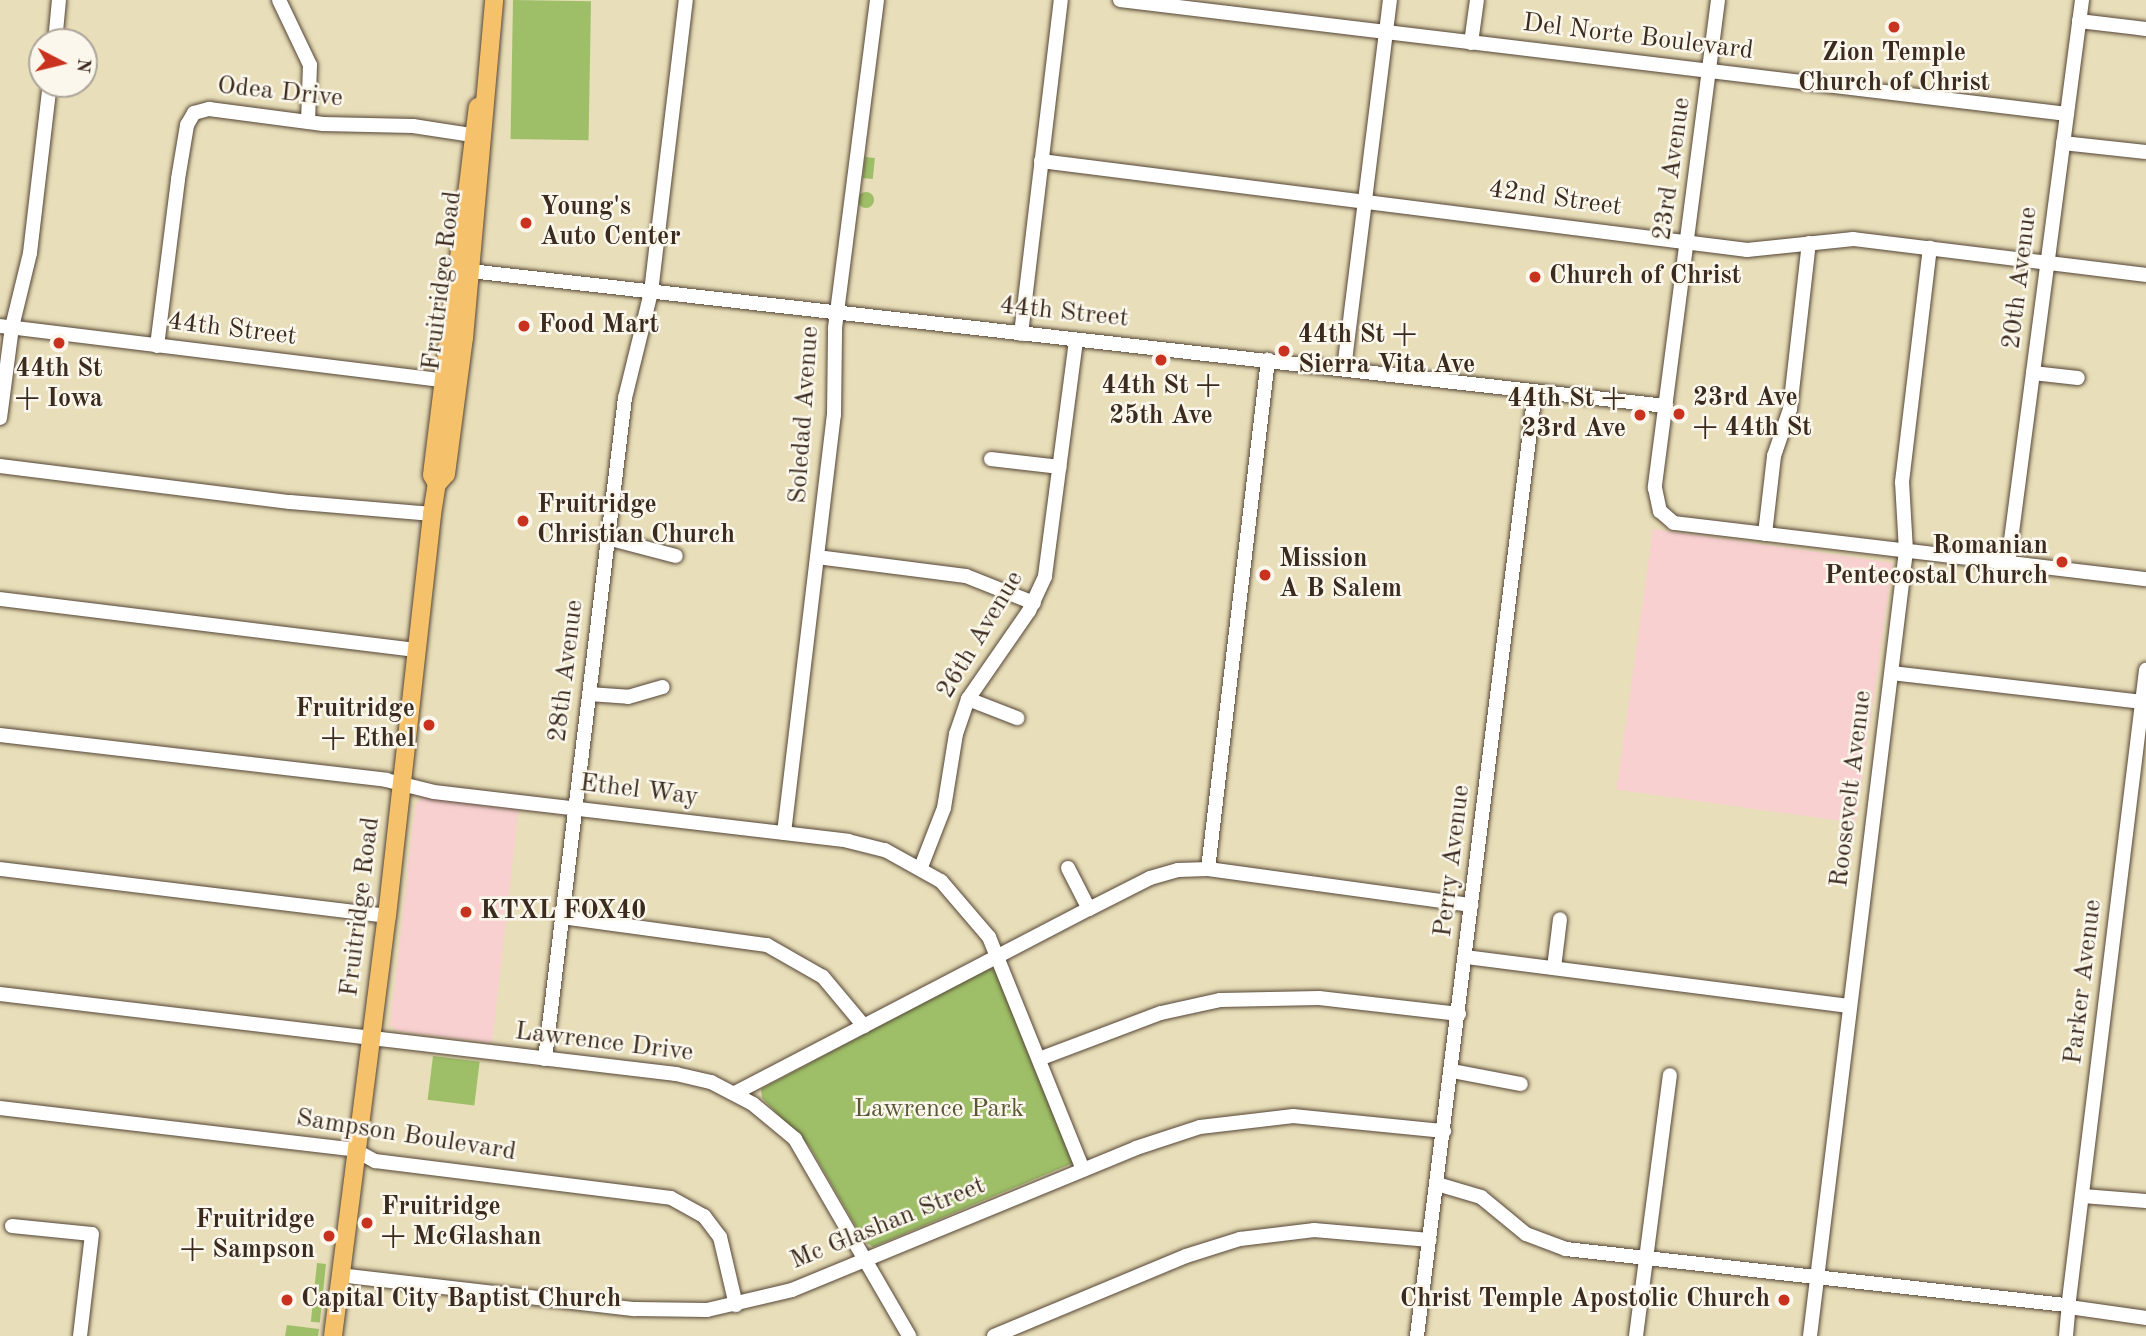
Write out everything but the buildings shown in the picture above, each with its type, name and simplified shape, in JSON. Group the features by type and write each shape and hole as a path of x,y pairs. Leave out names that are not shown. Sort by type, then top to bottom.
{"main road":[{"name":"Fruitridge Road","path":"463,270 485,138 485,80 494,0"},
{"name":"Fruitridge Road","path":"332,1336 387,916 432,514 437,484 446,474 450,382 463,270 472,135 485,80"}],"street":[{"path":"57,28 60,0"},
{"path":"279,0 310,65 307,122"},
{"name":"28th Avenue","path":"545,1059 625,398 651,292 686,0"},
{"name":"Soledad Avenue","path":"784,833 836,398 838,314 877,0"},
{"path":"1021,334 1061,0"},
{"name":"Del Norte Boulevard","path":"1120,0 2067,114"},
{"path":"1344,369 1390,0"},
{"path":"1471,43 1477,0"},
{"name":"23rd Avenue","path":"1718,0 1711,72 1655,488 1660,511 1674,523 1765,534"},
{"name":"20th Avenue","path":"2008,563 2082,0"},
{"path":"2079,21 2146,29"},
{"path":"0,418 6,326 29,260 48,98"},
{"name":"Odea Drive","path":"157,346 190,117 209,108 307,122 412,126 472,135"},
{"path":"2063,143 2146,152"},
{"name":"42nd Street","path":"1041,161 1364,199 1758,251 1853,239 2146,275"},
{"path":"1809,243 1790,409 1774,456 1765,534 2146,579"},
{"name":"Roosevelt Avenue","path":"1810,1336 1906,551 1902,482 1930,248"},
{"name":"44th Street","path":"463,270 1666,407"},
{"name":"44th Street","path":"6,326 450,382"},
{"name":"26th Avenue","path":"921,867 944,808 956,734 968,699 1034,603 1048,564 1076,340"},
{"path":"1208,869 1268,360"},
{"path":"2033,373 2078,378"},
{"name":"Perry Avenue","path":"1417,1336 1535,391"},
{"path":"991,459 1060,467"},
{"path":"0,466 290,502 432,514"},
{"path":"607,538 676,556"},
{"path":"817,557 966,576 1034,603"},
{"path":"0,599 415,650"},
{"name":"Parker Avenue","path":"2066,1336 2146,670"},
{"path":"1892,673 2142,702"},
{"path":"589,694 628,697 663,687"},
{"path":"968,699 1017,718"},
{"name":"Ethel Way","path":"0,734 403,784 434,792 576,807 868,845 921,867 961,899 998,956 1083,1170"},
{"path":"1068,868 1089,909"},
{"path":"0,869 387,916"},
{"path":"735,1093 1150,878 1178,870 1208,869 1472,905"},
{"path":"562,918 767,946 823,977 864,1026"},
{"path":"1554,968 1560,919"},
{"path":"1466,957 1850,1006"},
{"name":"Lawrence Drive","path":"0,993 689,1076 735,1093 794,1139 909,1336"},
{"path":"1039,1059 1161,1013 1220,1000 1319,998 1459,1014"},
{"path":"1452,1071 1521,1084"},
{"path":"1636,1336 1670,1075"},
{"name":"Sampson Boulevard","path":"0,1108 355,1150 375,1161 684,1202 704,1216 720,1237 736,1305"},
{"name":"Mc Glashan Street","path":"339,1275 659,1311 736,1305 792,1290 1165,1137 1257,1118 1321,1117 1444,1131"},
{"path":"1437,1184 1481,1197 1526,1234 1552,1246 1817,1276 2146,1318"},
{"path":"2083,1196 2146,1201"},
{"path":"12,1226 92,1234 80,1336"},
{"path":"994,1336 1186,1256 1240,1239 1314,1230 1430,1240"}],"shaded area":[{"path":"1653,529 1893,563 1856,823 1616,789"},
{"path":"422,796 519,806 492,1043 397,1031 390,1025 415,807"}],"green space":[{"path":"513,0 591,1 589,140 511,139"},
{"path":"865,157 875,158 873,179 863,178"},
{"path":"866,192 874,200 866,208 858,200"},
{"name":"Lawrence Park","path":"989,968 996,971 1073,1163 873,1247 865,1242 810,1147 762,1098 761,1089"},
{"path":"433,1056 480,1062 474,1105 428,1100"},
{"path":"317,1263 326,1264 320,1323 311,1322"},
{"path":"287,1325 319,1329 318,1336 285,1336"}],"place":[{"name":"Zion Temple Church of Christ","path":"1894,27"},
{"name":"Young's Auto Center","path":"526,223"},
{"name":"Church of Christ","path":"1535,277"},
{"name":"Food Mart","path":"524,326"},
{"name":"44th St + Iowa","path":"59,343"},
{"name":"44th St + Sierra Vita Ave","path":"1284,351"},
{"name":"44th St + 25th Ave","path":"1161,360"},
{"name":"23rd Ave + 44th St","path":"1679,414"},
{"name":"44th St + 23rd Ave","path":"1640,415"},
{"name":"Fruitridge Christian Church","path":"523,521"},
{"name":"Romanian Pentecostal Church","path":"2062,562"},
{"name":"Mission A B Salem","path":"1265,575"},
{"name":"Fruitridge + Ethel","path":"429,725"},
{"name":"KTXL FOX40","path":"466,912"},
{"name":"Fruitridge + McGlashan","path":"367,1223"},
{"name":"Fruitridge + Sampson","path":"329,1236"},
{"name":"Capital City Baptist Church","path":"287,1300"},
{"name":"Christ Temple Apostolic Church","path":"1784,1300"}]}
